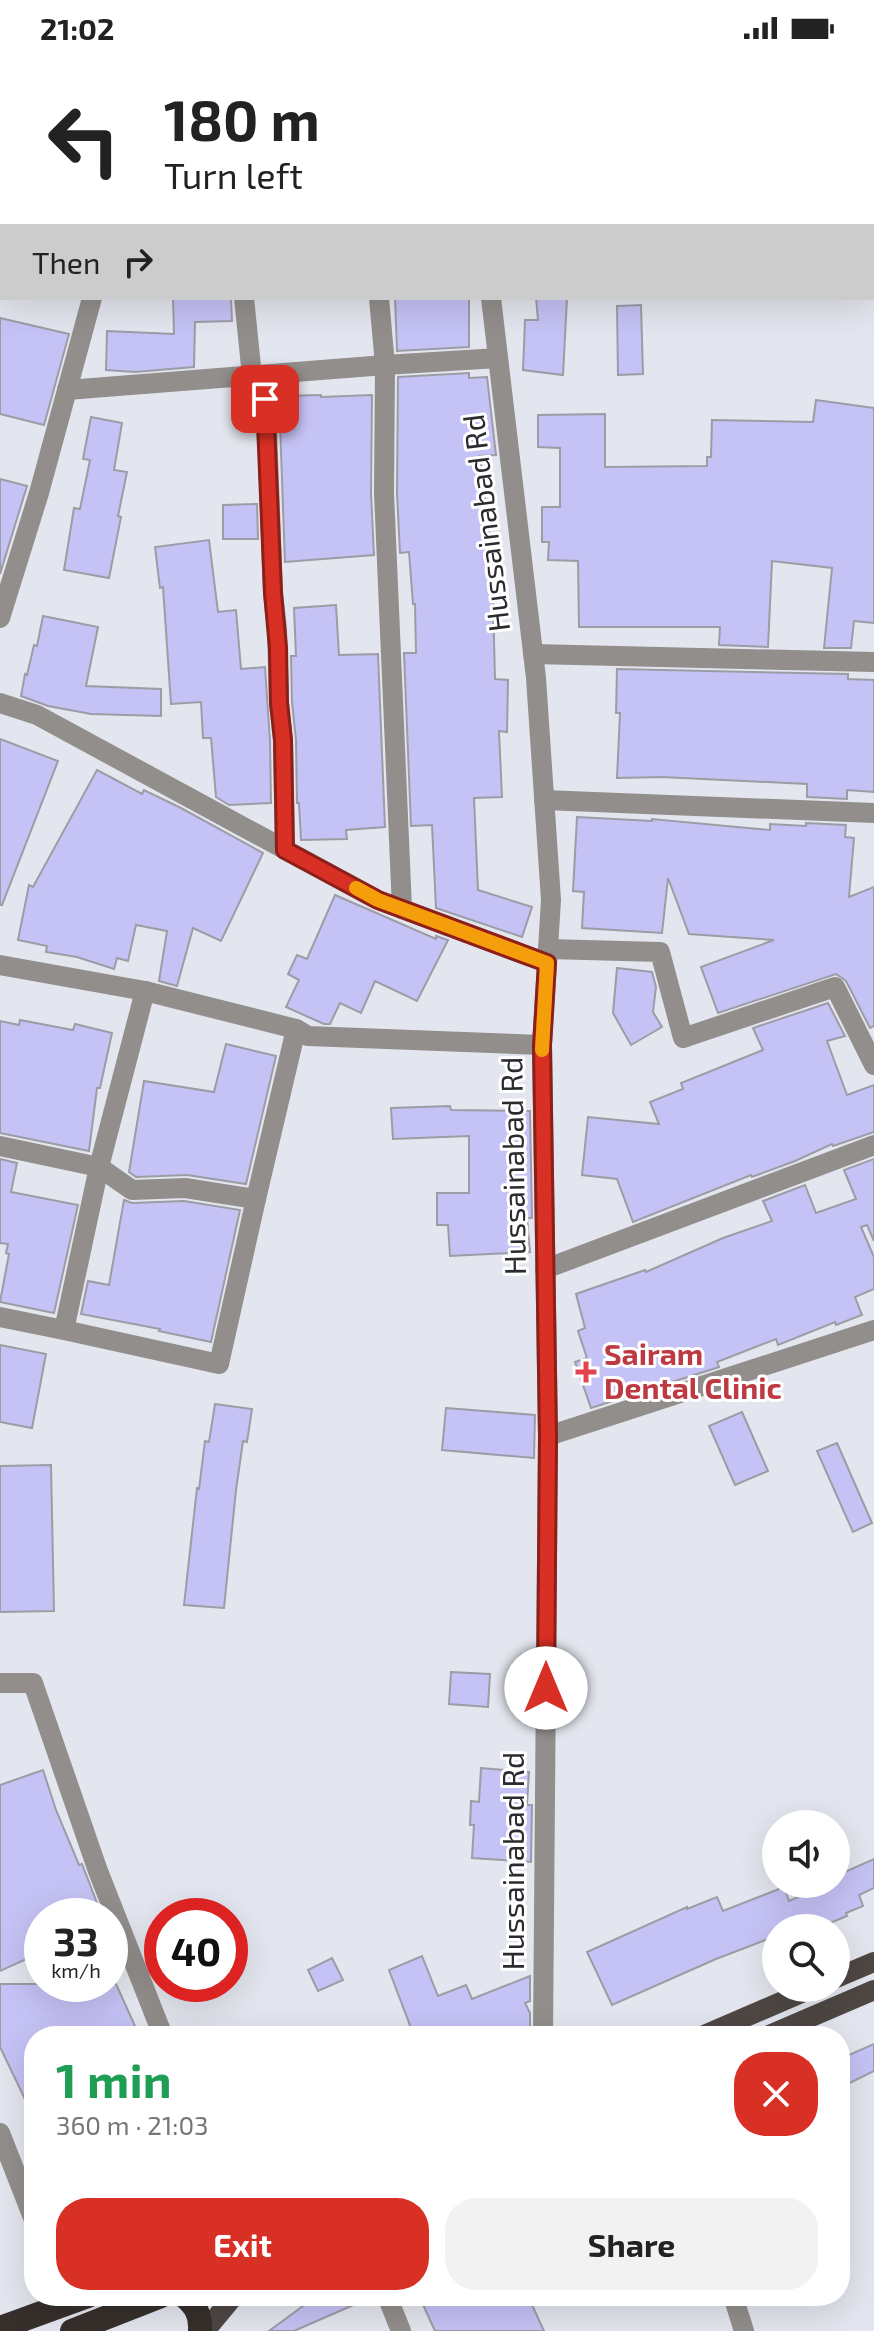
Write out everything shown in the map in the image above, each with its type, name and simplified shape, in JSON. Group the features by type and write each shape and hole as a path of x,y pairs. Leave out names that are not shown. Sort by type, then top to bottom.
{"highway":[{"path":"0,2328 55,2306"},
{"path":"72,2331 136,2306"},
{"path":"194,2306 203,2331"}],"main road":[{"path":"850,1972 874,1962"},
{"path":"790,2026 874,1990"},
{"path":"725,2026 781,2002"},
{"path":"203,2331 225,2306"}],"street":[{"path":"0,618 39,493 91,300"},
{"path":"244,300 258,376 278,639 285,850"},
{"path":"379,300 385,365 384,493 402,909"},
{"name":"Hussainabad Rd","path":"491,300 533,654 551,900 542,1045 548,1436 543,2026"},
{"path":"67,390 498,358"},
{"path":"533,654 874,662"},
{"path":"0,703 37,715 378,900 548,956 660,952 683,1038 835,987 874,1065"},
{"path":"544,800 874,813"},
{"path":"0,965 145,991 296,1029 308,1036 542,1045"},
{"path":"64,1330 99,1167 145,991"},
{"path":"0,1317 219,1364 296,1029"},
{"path":"545,1269 874,1145"},
{"path":"0,1146 99,1167 132,1190 185,1188 256,1199"},
{"path":"548,1436 874,1330"},
{"path":"0,1683 33,1683 98,1871 159,2026"},
{"path":"0,2133 24,2194"},
{"path":"391,2306 401,2331"},
{"path":"736,2306 744,2331"}],"building":[{"path":"173,300 231,300 232,321 195,322 194,367 135,372 106,370 107,331 174,334"},
{"path":"395,300 469,300 469,347 397,351"},
{"path":"536,300 567,300 563,375 523,370 525,320 538,320"},
{"path":"641,305 643,374 618,375 617,306"},
{"path":"0,318 69,334 44,425 0,414"},
{"path":"469,373 469,378 487,377 496,455 480,456 491,549 499,549 500,599 493,599 495,679 508,680 507,732 499,731 502,797 474,798 478,890 532,907 522,937 436,908 432,825 411,826 404,653 416,653 415,604 409,552 400,553 398,377"},
{"path":"372,395 374,555 285,562 279,396"},
{"path":"816,400 874,408 874,623 854,621 851,648 824,648 832,568 772,561 768,647 719,645 720,627 579,627 578,561 548,560 549,542 542,542 542,507 560,507 560,448 538,447 538,415 605,414 605,467 707,466 707,457 711,457 712,420 813,422"},
{"path":"91,417 122,423 114,470 127,472 109,578 64,570 74,508 80,509 90,460 83,459"},
{"path":"0,479 27,486 0,574"},
{"path":"257,504 258,539 223,539 223,505"},
{"path":"209,540 218,612 236,610 241,669 265,667 271,803 229,805 216,797 211,738 203,738 201,702 171,704 163,587 160,588 155,547"},
{"path":"336,605 339,655 378,654 385,827 346,830 347,839 301,840 292,702 291,656 296,656 294,608"},
{"path":"43,616 98,627 86,686 161,689 161,716 91,714 48,706 21,696"},
{"path":"617,669 848,674 848,679 874,680 874,792 847,790 847,799 807,797 807,784 662,777 617,778 620,713 616,713"},
{"path":"0,739 58,761 2,905 0,905"},
{"path":"97,770 142,794 144,790 181,808 263,853 221,941 193,928 177,986 159,981 167,931 136,925 128,961 117,958 114,969 77,957 46,952 47,946 18,940 29,885 33,887"},
{"path":"577,817 652,819 770,830 770,824 846,825 845,837 854,838 849,897 874,887 874,1026 870,1028 846,981 836,974 718,1013 701,967 774,940 689,934 668,878 662,933 582,928 584,892 573,891"},
{"path":"335,895 436,939 436,936 448,940 417,1001 375,981 361,1013 340,1003 330,1024 286,1007 299,980 288,974 297,955 307,959"},
{"path":"617,968 652,972 656,987 653,1012 662,1027 631,1045 613,1013"},
{"path":"828,1003 845,1036 827,1041 847,1095 874,1085 874,1132 832,1144 633,1222 617,1179 582,1175 588,1117 659,1124 650,1102 683,1089 681,1083 763,1050 753,1028"},
{"path":"20,1020 73,1030 75,1024 112,1033 100,1088 97,1088 89,1151 0,1133 0,1021 19,1025"},
{"path":"226,1044 276,1056 246,1184 187,1175 136,1177 129,1172 144,1081 214,1092"},
{"path":"450,1106 451,1110 530,1111 532,1218 527,1218 530,1252 450,1256 448,1225 437,1225 437,1193 469,1193 469,1136 393,1139 391,1108"},
{"path":"0,1159 17,1163 11,1192 78,1205 54,1313 0,1302 9,1254 6,1253 8,1244 0,1243"},
{"path":"874,1159 874,1241 867,1225 861,1227 874,1257 874,1289 855,1297 862,1315 836,1325 835,1322 778,1345 776,1339 717,1362 719,1367 591,1408 575,1362 587,1358 578,1331 585,1328 576,1294 646,1272 723,1238 772,1221 763,1201 805,1185 816,1213 856,1199 844,1170"},
{"path":"124,1200 132,1203 184,1201 240,1210 211,1342 81,1314 88,1281 109,1285"},
{"path":"0,1345 46,1354 32,1428 0,1422"},
{"path":"215,1404 252,1409 247,1442 243,1441 236,1490 224,1608 184,1605 197,1488"},
{"path":"446,1408 535,1415 534,1458 442,1450"},
{"path":"742,1412 768,1471 735,1485 709,1426"},
{"path":"837,1443 872,1523 853,1532 817,1451"},
{"path":"51,1465 54,1611 0,1612 0,1466"},
{"path":"451,1672 490,1674 488,1707 449,1704"},
{"path":"481,1768 529,1772 527,1805 532,1805 531,1862 472,1858 474,1825 470,1825 471,1801 479,1802"},
{"path":"43,1770 56,1810 95,1898 24,1898 24,1960 0,1971 0,1785"},
{"path":"874,1859 874,1888 859,1895 863,1906 846,1914 762,1914 762,1941 612,2005 587,1952 687,1907 717,1897 723,1911 762,1896 788,1898 789,1901 796,1898 850,1898 850,1870"},
{"path":"422,1956 438,1996 466,1985 472,1999 530,1976 530,2001 525,2003 530,2013 530,2026 410,2026 389,1970"},
{"path":"332,1958 343,1980 318,1991 308,1970"},
{"path":"0,1984 24,1984 24,2002 124,2002 135,2026 24,2026 24,2097 0,2047"},
{"path":"874,2044 874,2071 850,2083 850,2055"},
{"path":"303,2306 351,2306 294,2331 269,2331"},
{"path":"424,2306 533,2306 544,2331 435,2331"}],"slow traffic":[{"path":"356,888 378,900 547,963 542,1050"}],"place":[{"name":"Sairam Dental Clinic","path":"586,1372"}],"route":[{"path":"265,399 283,740 285,850 378,900 547,963 542,1045 548,1436 546,1688"}]}
